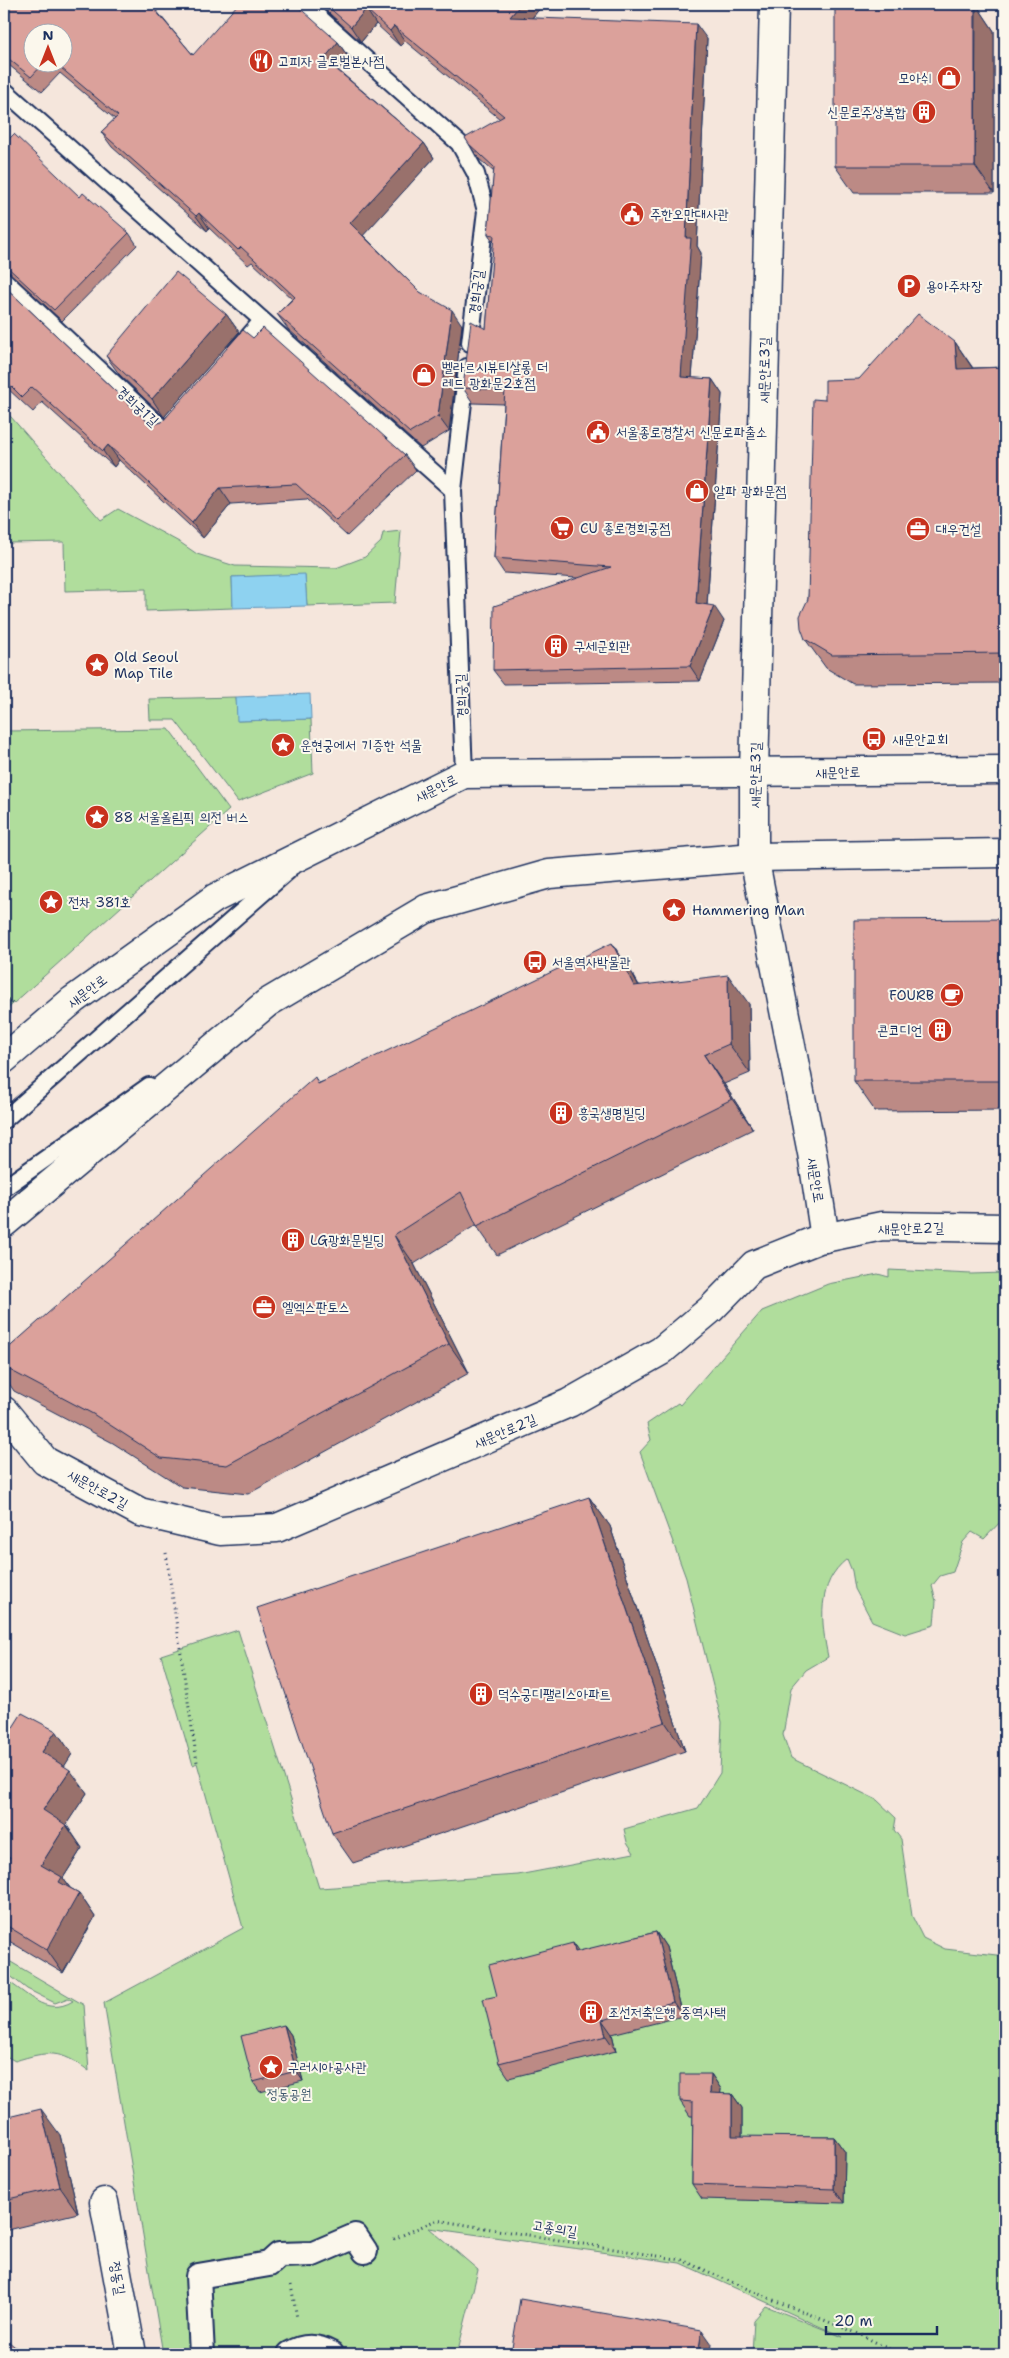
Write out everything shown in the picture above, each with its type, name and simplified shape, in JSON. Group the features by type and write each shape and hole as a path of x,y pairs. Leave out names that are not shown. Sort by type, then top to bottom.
{"street":[{"name":"새문안로3길","path":"754,857 754,772 774,4"},
{"name":"새문안로","path":"4,1060 73,1000 215,898 464,774 1005,770"},
{"path":"4,1223 267,1003 426,909 549,874 754,857 1005,853"},
{"name":"새문안로","path":"754,857 812,1153 825,1238"},
{"name":"새문안로2길","path":"4,1411 46,1461 140,1512 220,1531 277,1528 569,1404 661,1351 711,1309 754,1265 825,1238 882,1226 1005,1228"},
{"name":"정동길","path":"104,2202 132,2354"},
{"path":"202,2354 198,2276 269,2264 284,2264 355,2236 365,2251"},
{"path":"296,2351 325,2350 331,2354"}],"lane":[{"name":"경희궁길","path":"304,4 459,143 476,174 486,211 454,490 464,774"},
{"path":"4,90 454,490"},
{"name":"경희궁1길","path":"4,280 165,431 184,409"},
{"path":"223,365 262,321"},
{"path":"4,1120 313,850"},
{"path":"4,1188 267,1003"}],"path":[{"path":"140,1512 166,1549 197,1762"},
{"name":"고종의길","path":"365,2251 436,2220 682,2260 761,2295 860,2334 899,2354"},
{"path":"284,2264 296,2351"}],"green space":[{"path":"4,409 101,520 118,509 181,543 197,554 235,566 336,568 365,557 381,542 383,533 401,531 395,603 307,606 305,575 232,577 233,608 146,611 146,589 65,591 64,542 8,543 6,489 4,488"},
{"path":"236,697 238,721 311,719 313,773 238,802 175,720 150,720 149,699"},
{"path":"169,729 229,810 4,1012 4,731"},
{"name":"정동공원","path":"889,1270 971,1274 1005,1273 1005,1517 984,1539 972,1532 963,1542 953,1572 940,1576 932,1586 936,1601 934,1625 905,1634 872,1621 855,1589 852,1571 847,1559 830,1580 823,1604 824,1631 828,1657 806,1670 791,1688 783,1735 791,1758 877,1800 896,1818 894,1830 901,1839 912,1916 923,1938 945,1949 1005,1956 1005,2354 880,2354 874,2351 878,2354 752,2354 754,2320 766,2306 843,2337 680,2263 429,2228 478,2270 457,2354 163,2354 104,2003 243,1928 197,1763 193,1765 161,1655 238,1630 319,1888 518,1875 634,1853 627,1842 624,1829 698,1808 720,1773 722,1722 686,1578 640,1452 651,1440 647,1424 678,1403 680,1405 762,1311 828,1284 878,1274 889,1277"},
{"path":"4,1958 84,2005 89,2071 70,2059 53,2054 36,2055 15,2061 4,2055 4,1979 45,2005 63,2005 73,2001 68,1998 55,2003 27,1989 4,1971"}],"water":[{"path":"305,574 307,606 233,608 232,577"},
{"path":"310,694 311,719 237,721 236,697"}],"building":[{"path":"4,4 150,4 193,55 238,4 295,4 338,42 324,59 424,143 350,223 420,292 452,310 438,416 410,433 277,314 295,297 241,247 238,250 199,213 196,216 101,132 118,116 66,72 72,72 72,22 22,22 22,70 4,55"},
{"path":"325,4 521,4 510,17 696,24 686,238 691,238 681,377 712,379 696,603 714,606 690,666 493,670 494,606 611,567 494,558 505,390 463,388 471,321 486,329 494,235 488,234 494,167 465,138 504,116 394,26 390,31 366,9 351,27"},
{"name":"신문로주상복합","path":"835,4 975,4 975,166 835,166"},
{"path":"25,72 36,72 31,77"},
{"path":"14,134 80,197 83,193 129,233 54,310 4,264 4,253 6,251 4,248 4,144"},
{"path":"176,272 226,314 152,399 106,356"},
{"path":"4,286 151,425 162,422 243,330 253,338 263,328 405,455 336,521 296,484 220,488 192,523 108,445 103,451 32,387 22,397 4,379"},
{"name":"대우건설","path":"918,314 955,342 957,369 1005,367 1005,653 832,655 805,639 801,628 800,616 808,599 813,399 825,400 825,380 859,379"},
{"name":"콘코디언","path":"1005,919 1005,1081 854,1081 854,920"},
{"path":"612,943 634,986 728,975 729,1044 704,1055 732,1099 477,1226 461,1192 394,1235 449,1344 227,1465 161,1458 93,1414 4,1367 4,1352 315,1077 318,1084"},
{"name":"덕수궁디팰리스아파트","path":"589,1497 665,1722 332,1833 257,1608"},
{"path":"22,1713 56,1731 42,1752 70,1770 43,1810 66,1825 41,1865 62,1877 59,1882 79,1893 47,1950 4,1924 4,1868 10,1857 4,1854 4,1729 10,1732"},
{"name":"조선저축은행 중역사택","path":"656,1932 673,2002 602,2020 606,2036 499,2063 483,1999 497,1996 489,1965 573,1943 575,1952"},
{"path":"284,2025 296,2071 253,2082 241,2036"},
{"path":"680,2074 711,2074 710,2093 732,2094 732,2136 834,2137 834,2189 692,2184 693,2102 680,2101"},
{"path":"41,2109 60,2187 4,2200 4,2118"},
{"path":"520,2299 702,2330 698,2354 511,2354"},
{"path":"4,2338 24,2354 4,2354"}],"place":[{"name":"고피자 글로벌본사점","path":"261,61"},
{"name":"모아쉬","path":"949,78"},
{"name":"신문로주상복합","path":"924,112"},
{"name":"주한오만대사관","path":"632,214"},
{"name":"용아주차장","path":"909,286"},
{"name":"벨라르시뷰티살롱 더 레드 광화문2호점","path":"424,375"},
{"name":"서울종로경찰서 신문로파출소","path":"598,432"},
{"name":"알파 광화문점","path":"697,491"},
{"name":"CU 종로경희궁점","path":"562,528"},
{"name":"대우건설","path":"918,529"},
{"name":"구세군회관","path":"556,646"},
{"name":"Old Seoul Map Tile","path":"97,665"},
{"name":"새문안교회","path":"874,739"},
{"name":"운현궁에서 기증한 석물","path":"283,745"},
{"name":"88 서울올림픽 의전 버스","path":"97,817"},
{"name":"전차 381호","path":"51,902"},
{"name":"Hammering Man","path":"674,910"},
{"name":"서울역사박물관","path":"535,962"},
{"name":"FOURB","path":"952,995"},
{"name":"콘코디언","path":"940,1030"},
{"name":"흥국생명빌딩","path":"561,1113"},
{"name":"LG광화문빌딩","path":"293,1240"},
{"name":"엘엑스판토스","path":"264,1307"},
{"name":"덕수궁디팰리스아파트","path":"481,1694"},
{"name":"조선저축은행 중역사택","path":"591,2012"},
{"name":"구러시아공사관","path":"271,2067"}]}
